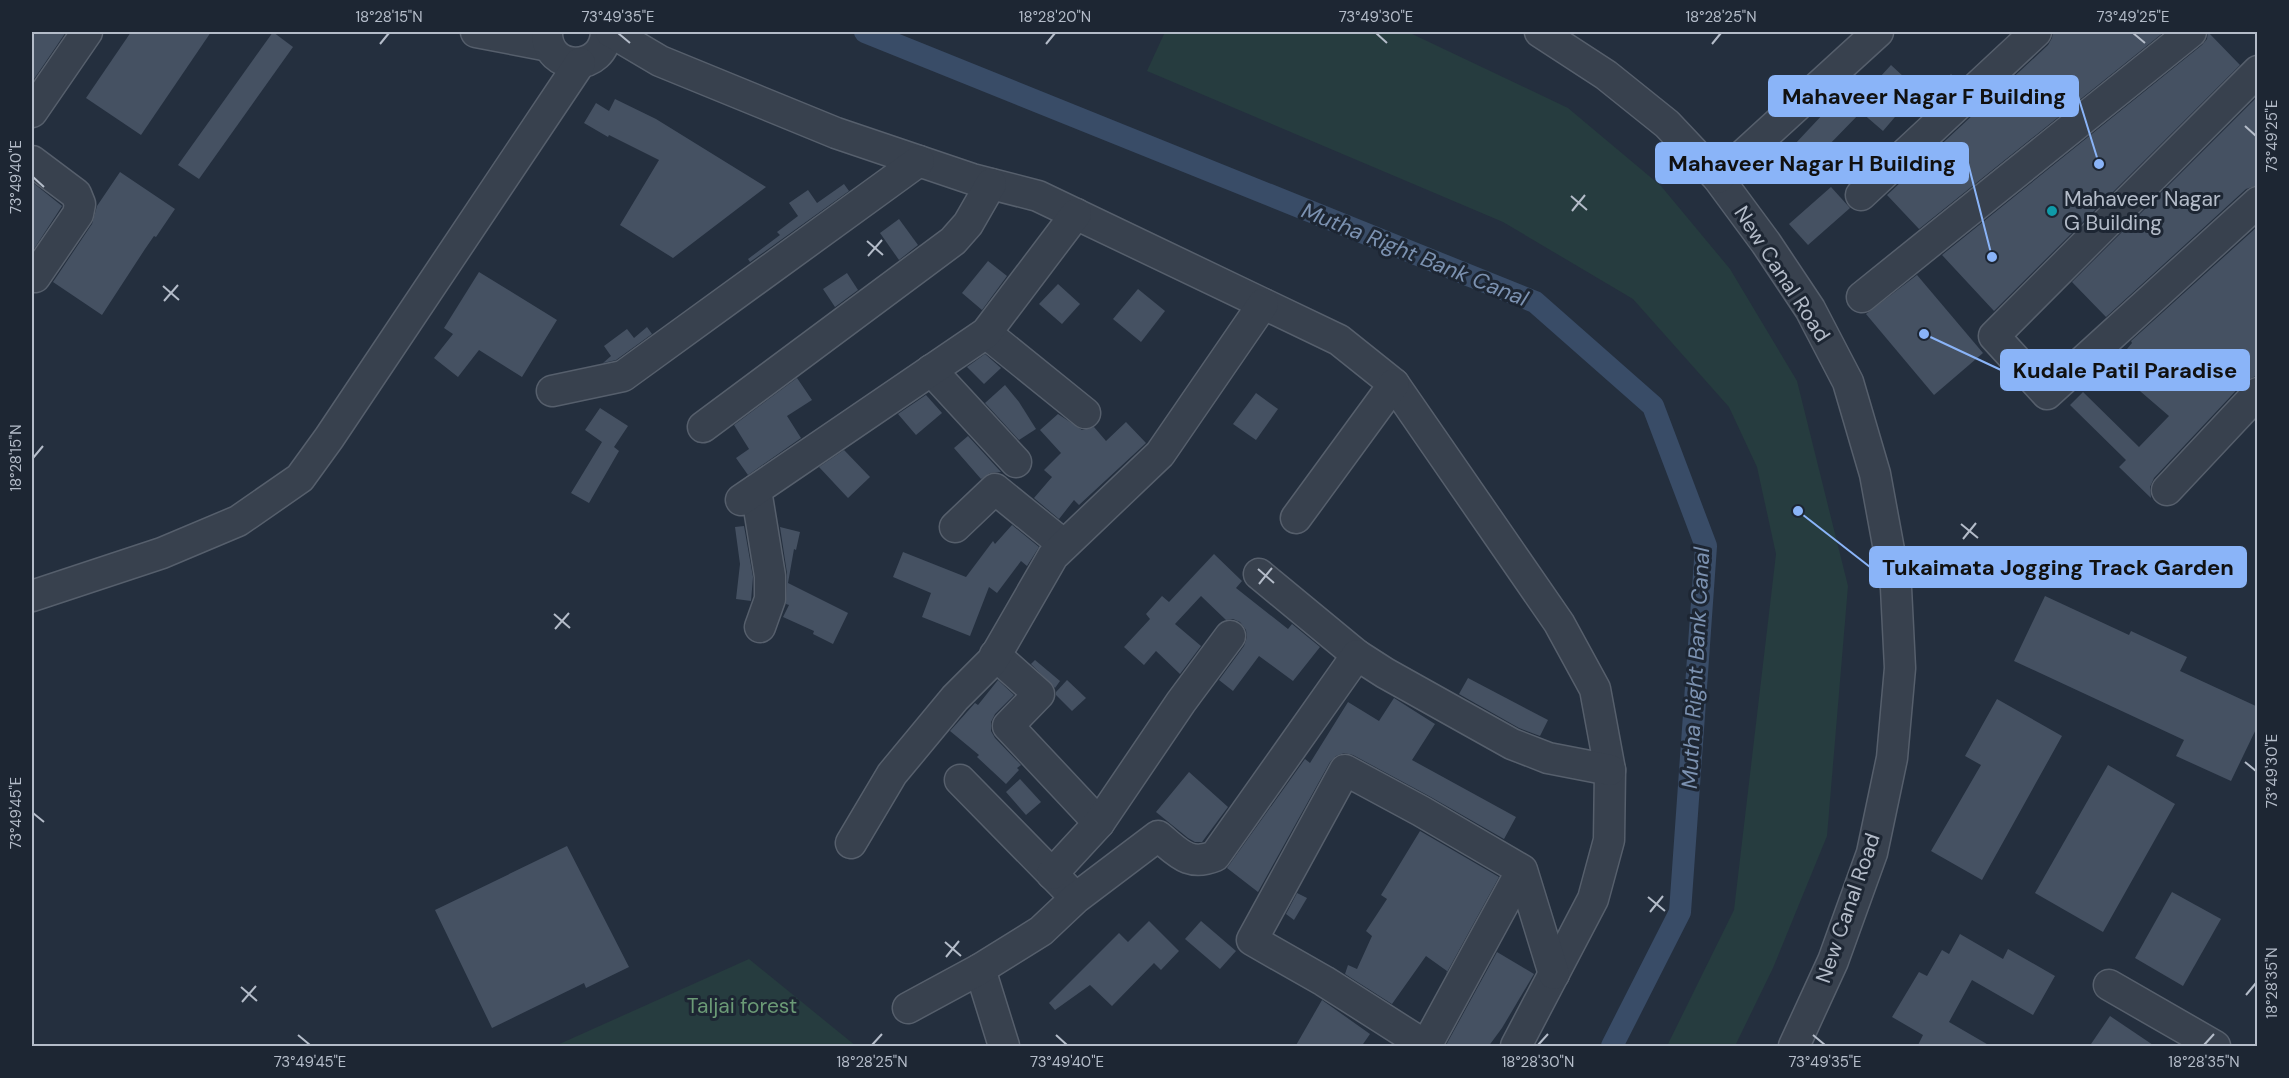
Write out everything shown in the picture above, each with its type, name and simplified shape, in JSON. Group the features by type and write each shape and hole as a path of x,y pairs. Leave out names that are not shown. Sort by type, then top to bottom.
{"street":[{"path":"32,112 87,32"},
{"name":"New Canal Road","path":"1540,32 1606,75 1667,124 1718,178 1766,243 1810,309 1848,382 1875,474 1896,588 1900,668 1892,758 1872,853 1833,961 1794,1047"},
{"path":"1718,178 1878,32"},
{"path":"1861,195 2036,32"},
{"path":"1862,297 2191,32"},
{"path":"490,33 578,45 660,60 836,133 992,184 1038,196 1339,340 1394,384 1559,623 1595,689 1610,770 1609,840 1593,899 1516,1047"},
{"path":"32,596 162,553 238,521 300,478 550,106 578,45"},
{"path":"2258,71 1995,336 2047,394 2258,202"},
{"path":"32,161 76,194 80,204 78,214 35,277"},
{"path":"552,392 623,376 919,161"},
{"path":"703,427 953,241 968,224 992,184"},
{"path":"760,627 770,599 770,576 749,495 986,333 1076,214"},
{"path":"850,843 892,774 955,698 995,655 1053,556 1160,454 1263,304"},
{"path":"986,333 1085,413"},
{"path":"932,370 1016,462"},
{"path":"1296,518 1394,384"},
{"path":"2167,490 2258,393"},
{"path":"955,527 995,489 1064,545"},
{"path":"1259,574 1357,655 1512,744 1548,758 1610,770"},
{"path":"1052,874 1099,823 1181,702 1230,636"},
{"path":"995,655 1039,694 1008,726 1099,823"},
{"path":"908,1008 980,969 1041,931 1076,898 1158,836 1188,860 1203,861 1215,856 1357,655"},
{"path":"1522,870 1426,1046 1324,981 1252,940 1345,770 1522,870 1554,974"},
{"path":"960,780 1076,898"},
{"path":"980,969 1004,1047"},
{"path":"2109,985 2215,1047"}],"green space":[{"path":"1165,32 1408,32 1568,108 1661,186 1730,269 1797,381 1848,586 1827,836 1773,968 1735,1046 1667,1046 1734,910 1776,554 1757,467 1729,407 1633,299 1503,222 1147,71"},
{"name":"Taljai forest","path":"749,959 856,1046 555,1046"}],"building":[{"path":"32,32 66,32 32,82"},
{"path":"131,32 211,32 141,135 86,98"},
{"path":"273,32 293,47 199,179 178,165"},
{"path":"2053,32 2164,32 1919,229 1887,195 2048,45"},
{"path":"2208,32 2240,65 1994,311 1942,255 2202,45 2207,39"},
{"path":"1891,65 1918,90 1883,131 1861,112 1826,148 1822,145 1795,176 1776,159 1791,142 1794,145 1856,79 1868,90"},
{"path":"1951,74 1958,81 1931,106 1925,101"},
{"path":"2258,96 2258,185 2246,189 2106,317 2072,282"},
{"path":"615,99 656,119 766,187 673,258 620,225 659,160 609,135 608,137 584,123 596,103 609,111"},
{"path":"120,172 175,209 145,249 102,315 53,282 92,224 97,206"},
{"path":"32,182 62,206 32,252"},
{"path":"844,184 849,191 750,262 748,259 780,235 777,232 798,216 789,203 808,190 817,203"},
{"path":"1831,187 1850,208 1808,245 1789,224"},
{"path":"899,219 918,245 899,260 880,233"},
{"path":"2258,226 2258,375 2245,381 2154,478 2150,487 2151,498 2119,467 2126,460 2070,405 2083,392 2139,447 2169,416 2112,367 2132,343 2131,341"},
{"path":"988,261 1007,276 982,310 962,293"},
{"path":"479,272 557,320 522,377 479,350 458,377 434,358 453,334 444,328"},
{"path":"847,273 858,290 835,307 823,289"},
{"path":"1917,275 1983,353 1934,395 1866,314"},
{"path":"1058,284 1080,304 1062,324 1039,304"},
{"path":"1138,289 1165,311 1141,342 1113,319"},
{"path":"647,327 652,334 616,360 603,363 611,356 604,346 627,329 634,338"},
{"path":"985,354 1001,368 984,384 967,367"},
{"path":"797,378 812,400 787,416 801,438 748,475 736,458 749,449 734,425"},
{"path":"1005,385 1036,429 1019,440 985,403"},
{"path":"1256,393 1278,409 1256,440 1233,424"},
{"path":"926,395 942,413 916,435 898,414"},
{"path":"600,408 628,426 614,447 619,451 589,503 571,493 602,442 585,430"},
{"path":"1058,414 1082,430 1094,427 1106,441 1126,422 1146,443 1079,505 1074,500 1059,519 1034,498 1052,477 1044,470 1061,453 1040,430"},
{"path":"968,436 1001,472 990,473 981,479 954,448"},
{"path":"844,450 870,477 848,498 819,467"},
{"path":"1012,525 1039,547 1027,566 1021,561 997,593 989,587 970,636 922,617 931,593 893,577 903,552 966,577 993,541 995,544"},
{"path":"744,526 753,577 751,601 736,599 740,564 735,527"},
{"path":"780,527 800,532 796,550 794,549 788,583 848,613 833,644 813,634 814,631 783,617 789,605 786,604 787,573"},
{"path":"1214,554 1242,581 1236,588 1288,629 1292,624 1320,647 1293,681 1259,656 1233,691 1219,680 1244,646 1247,637 1246,630 1240,622 1233,619 1226,620 1201,596 1175,624 1201,646 1180,674 1156,651 1144,665 1124,647 1150,619 1146,614 1162,596 1169,602"},
{"path":"2045,596 2129,635 2131,631 2187,657 2180,671 2258,707 2258,725 2231,781 2176,756 2184,740 2014,661"},
{"path":"1035,660 1060,681 1055,688 1031,664"},
{"path":"1468,678 1548,720 1540,736 1519,728 1459,694"},
{"path":"998,680 1014,695 995,714 991,722 991,731 1021,765 1006,784 977,757 979,755 950,731 975,703 978,705"},
{"path":"1067,680 1086,698 1072,711 1056,695"},
{"path":"1394,698 1435,724 1412,760 1516,817 1504,839 1353,755 1344,753 1336,756 1330,762 1258,892 1227,868 1305,759 1310,763 1348,702 1379,721"},
{"path":"1997,699 2062,736 1982,880 1931,851 1981,765 1965,756"},
{"path":"2108,765 2175,804 2103,932 2035,893"},
{"path":"1189,772 1228,807 1202,842 1195,842 1188,838 1156,812"},
{"path":"1020,779 1041,802 1026,815 1006,792"},
{"path":"1420,831 1499,877 1446,974 1447,971 1426,956 1392,1004 1345,974 1348,965 1357,969 1372,936 1366,931 1387,899 1381,895"},
{"path":"567,846 629,967 586,988 584,983 492,1028 435,910"},
{"path":"2172,892 2221,919 2183,986 2135,958"},
{"path":"1297,893 1307,898 1294,920 1286,914"},
{"path":"1149,921 1179,951 1161,970 1154,963 1112,1006 1090,985 1055,1010 1049,1003 1119,933 1128,942"},
{"path":"1201,921 1236,951 1220,969 1185,939"},
{"path":"1960,934 2003,959 2008,949 2055,976 2033,1015 1972,980 1949,1022 1992,1047 1917,1047 1923,1035 1892,1017 1919,972 1927,976 1942,950 1949,954"},
{"path":"1497,952 1534,974 1488,1047 1445,1047"},
{"path":"1322,1000 1370,1034 1361,1047 1295,1047"},
{"path":"2110,1016 2156,1047 2089,1047"}],"waterway":[{"name":"Mutha Right Bank Canal","path":"865,32 1535,302 1653,406 1706,546 1680,912 1612,1046"}],"place":[{"name":"Mahaveer Nagar F Building","path":"2099,164"},
{"name":"Mahaveer Nagar G Building","path":"2052,211"},
{"name":"Mahaveer Nagar H Building","path":"1992,257"},
{"name":"Kudale Patil Paradise","path":"1924,334"},
{"name":"Tukaimata Jogging Track Garden","path":"1798,511"}]}
